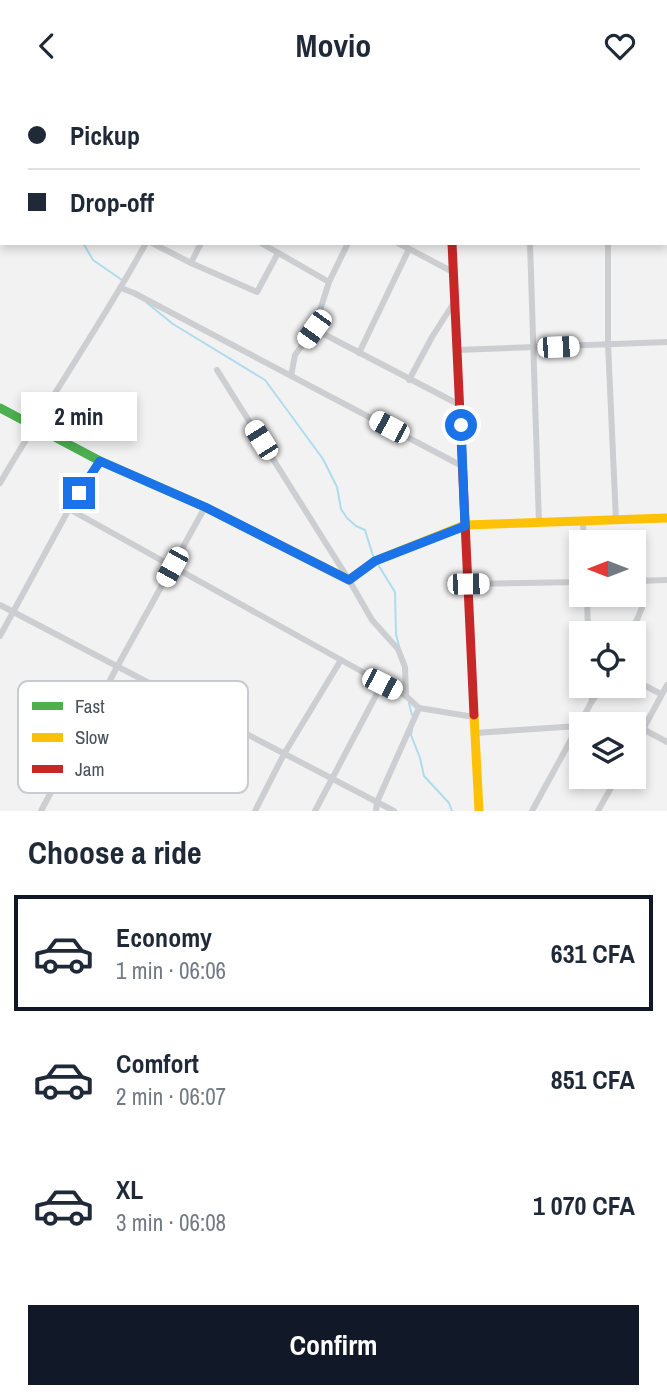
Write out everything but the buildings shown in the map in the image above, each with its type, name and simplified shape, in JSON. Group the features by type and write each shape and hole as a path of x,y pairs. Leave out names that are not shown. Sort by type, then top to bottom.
{"street":[{"path":"0,483 145,245"},
{"path":"156,245 257,292 278,253"},
{"path":"191,263 200,245"},
{"path":"264,245 329,282"},
{"path":"291,376 295,355 314,329 329,282 347,245"},
{"path":"401,245 453,272"},
{"path":"452,245 479,811"},
{"path":"530,245 539,524"},
{"path":"608,245 608,344 617,520"},
{"path":"359,353 408,249"},
{"path":"121,288 463,465"},
{"path":"408,380 455,301"},
{"path":"314,329 460,405"},
{"path":"457,350 667,342"},
{"path":"217,370 372,620 398,649 405,667 406,697"},
{"path":"0,408 100,461 205,507 349,580"},
{"path":"0,636 69,509 100,461"},
{"path":"110,681 205,507"},
{"path":"69,509 341,660 406,697 419,708 474,717"},
{"path":"349,580 375,561 465,526 667,519"},
{"path":"583,522 583,530"},
{"path":"646,581 667,580"},
{"path":"468,584 569,582"},
{"path":"0,605 144,681"},
{"path":"255,811 284,754 341,660"},
{"path":"315,811 382,684"},
{"path":"646,723 667,685"},
{"path":"646,686 661,694"},
{"path":"586,712 594,698"},
{"path":"376,811 377,802 419,708"},
{"path":"475,733 569,727"},
{"path":"646,731 667,742"},
{"path":"248,735 394,811"},
{"path":"532,811 569,743"},
{"path":"598,811 610,789"},
{"path":"41,811 50,793"}],"waterway":[{"path":"84,245 93,260 122,280"},
{"path":"147,303 173,324 265,380 323,459 337,487 341,509 356,526 365,530 374,559"},
{"path":"377,563 395,592 396,634 399,646"},
{"path":"409,703 412,715"},
{"path":"412,730 411,735 424,776 449,803 452,811"}],"traffic: fast":[{"path":"0,408 100,461 205,507 276,543"}],"traffic: slow":[{"path":"276,543 349,580 375,561 465,525 667,518"},
{"path":"474,715 479,811"}],"traffic: jam":[{"path":"452,245 474,715"}],"route":[{"path":"79,493 100,461 205,507 349,580 375,561 465,526 461,425"}]}
